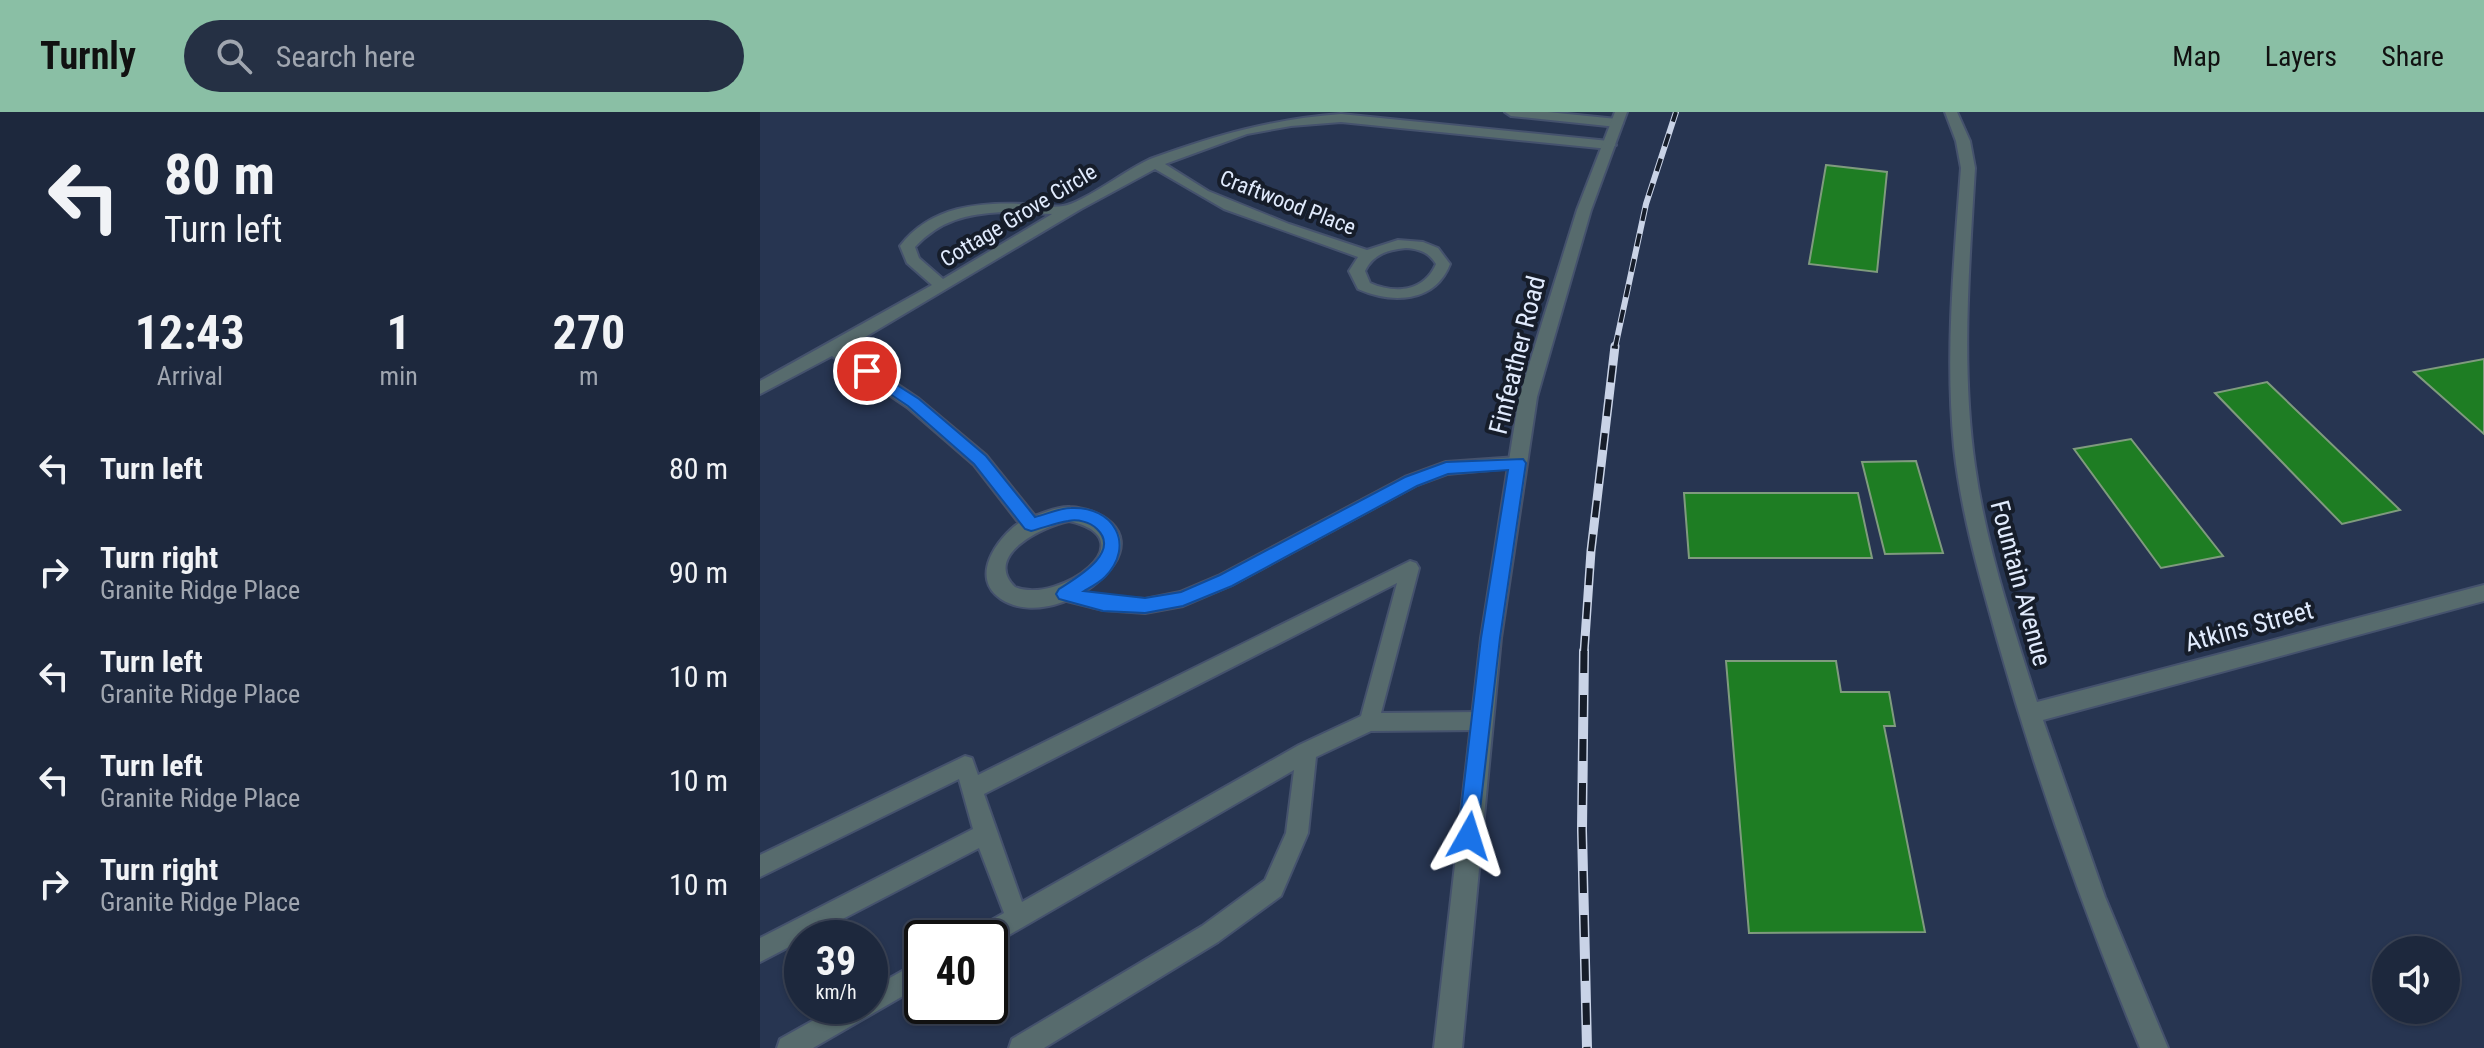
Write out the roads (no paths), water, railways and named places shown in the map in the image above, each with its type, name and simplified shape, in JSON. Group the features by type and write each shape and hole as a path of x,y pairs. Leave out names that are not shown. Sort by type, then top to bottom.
{"street":[{"name":"Cottage Grove Circle","path":"760,388 833,349 1154,162 1212,141 1332,112"},
{"path":"1511,112 1619,118"},
{"name":"Fountain Avenue","path":"1951,112 1963,141 1968,168 1958,374 1963,447 1978,536 2029,714 2101,924 2154,1048"},
{"name":"Finfeather Road","path":"1448,1048 1481,721 1528,397 1584,210 1619,118"},
{"name":"Cottage Grove Circle","path":"1313,119 1411,125 1609,145"},
{"name":"Craftwood Place","path":"1154,162 1177,179 1254,218 1367,255 1378,249 1406,244 1431,250 1443,264 1441,273 1425,287 1399,295 1385,294 1373,291 1358,279 1357,271 1367,255"},
{"path":"942,286 912,260 907,246 927,225 978,208 1068,211"},
{"path":"833,349 913,403 980,460 1031,525"},
{"path":"1078,515 1101,521 1110,531 1112,544 1108,559 1098,573 1065,594 1046,599 1011,596 1000,587 995,576 996,562 1016,535 1050,517 1078,515"},
{"name":"Atkins Street","path":"2029,714 2484,593"}],"lane":[{"path":"1065,594 1103,603 1145,606 1183,599 1226,580 1411,481 1446,468 1517,463"},
{"path":"974,788 1410,568 1369,722"},
{"path":"1008,923 1306,752 1369,722 1481,721"},
{"path":"1021,1048 1210,934 1273,888 1297,833 1306,752"},
{"path":"760,866 965,765 985,834 1017,918"},
{"path":"760,950 985,834"},
{"path":"789,1048 831,1024"}],"railway":[{"path":"1615,348 1646,204 1676,112"},
{"path":"1584,653 1591,551 1615,346"},
{"path":"1584,651 1582,830 1587,1048"}]}
